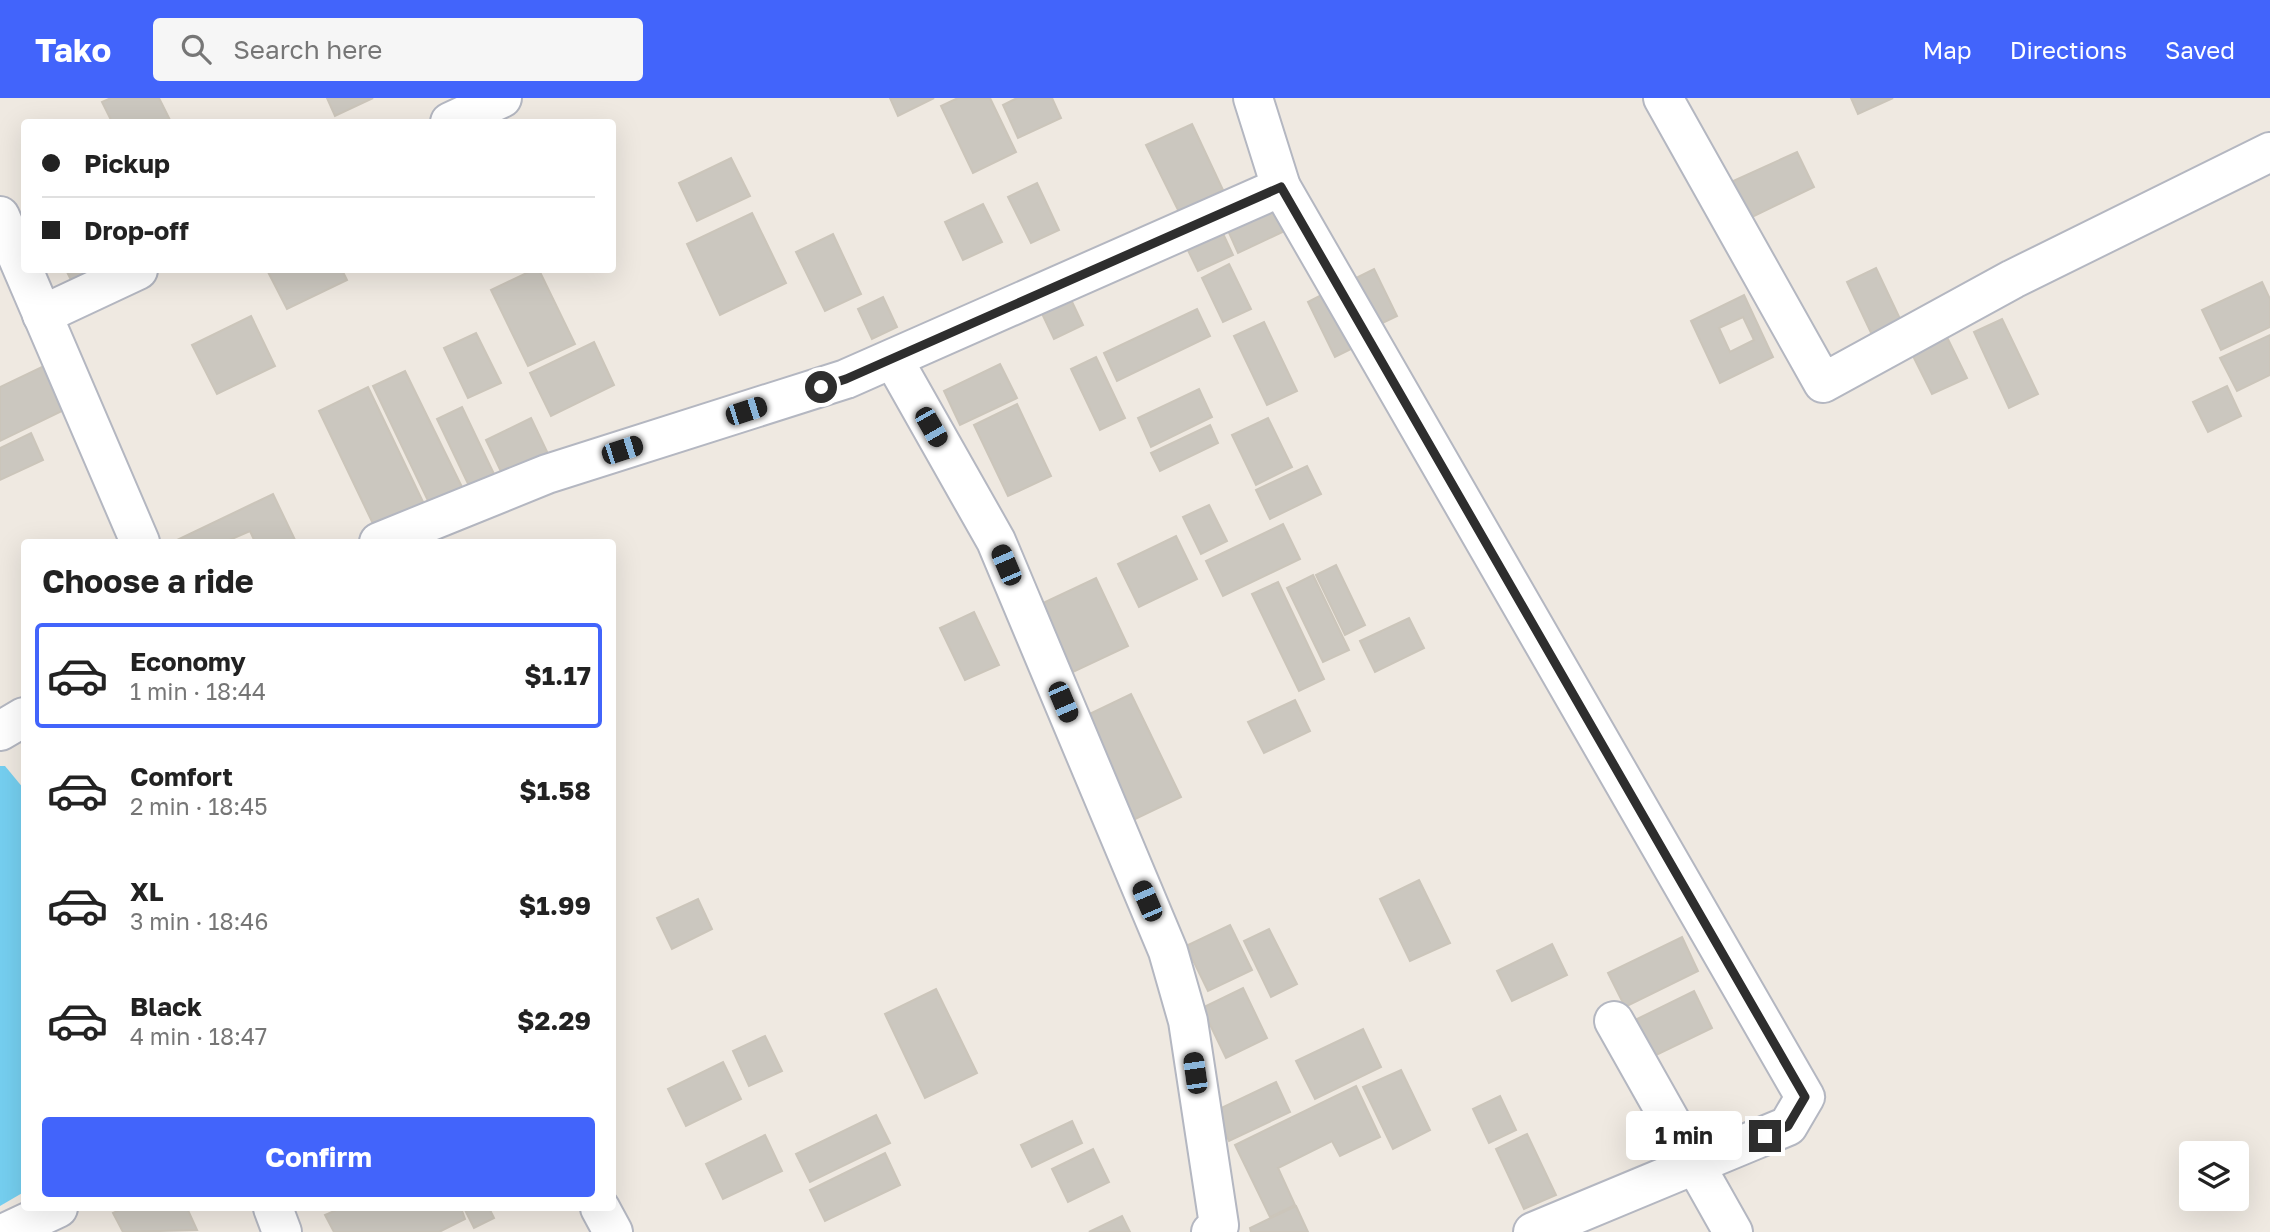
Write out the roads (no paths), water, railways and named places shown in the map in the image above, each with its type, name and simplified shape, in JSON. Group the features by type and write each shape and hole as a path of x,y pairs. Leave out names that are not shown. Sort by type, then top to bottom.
{"street":[{"path":"456,119 502,98"},
{"path":"1253,98 1281,187 1805,1097 1788,1126 1534,1232"},
{"path":"1663,98 1823,383 2012,279 2270,152"},
{"path":"386,539 547,474 846,379 1281,187"},
{"path":"0,216 21,266"},
{"path":"24,273 139,539"},
{"path":"42,315 132,273"},
{"path":"893,359 996,541 1168,951 1188,1021 1219,1225 1211,1232"},
{"path":"0,731 21,719"},
{"path":"1614,1021 1733,1232"},
{"path":"7,1232 52,1211"},
{"path":"274,1211 282,1232"},
{"path":"602,1211 613,1232"}],"water":[{"path":"0,766 5,766 21,785 21,1194 0,1206"}]}
